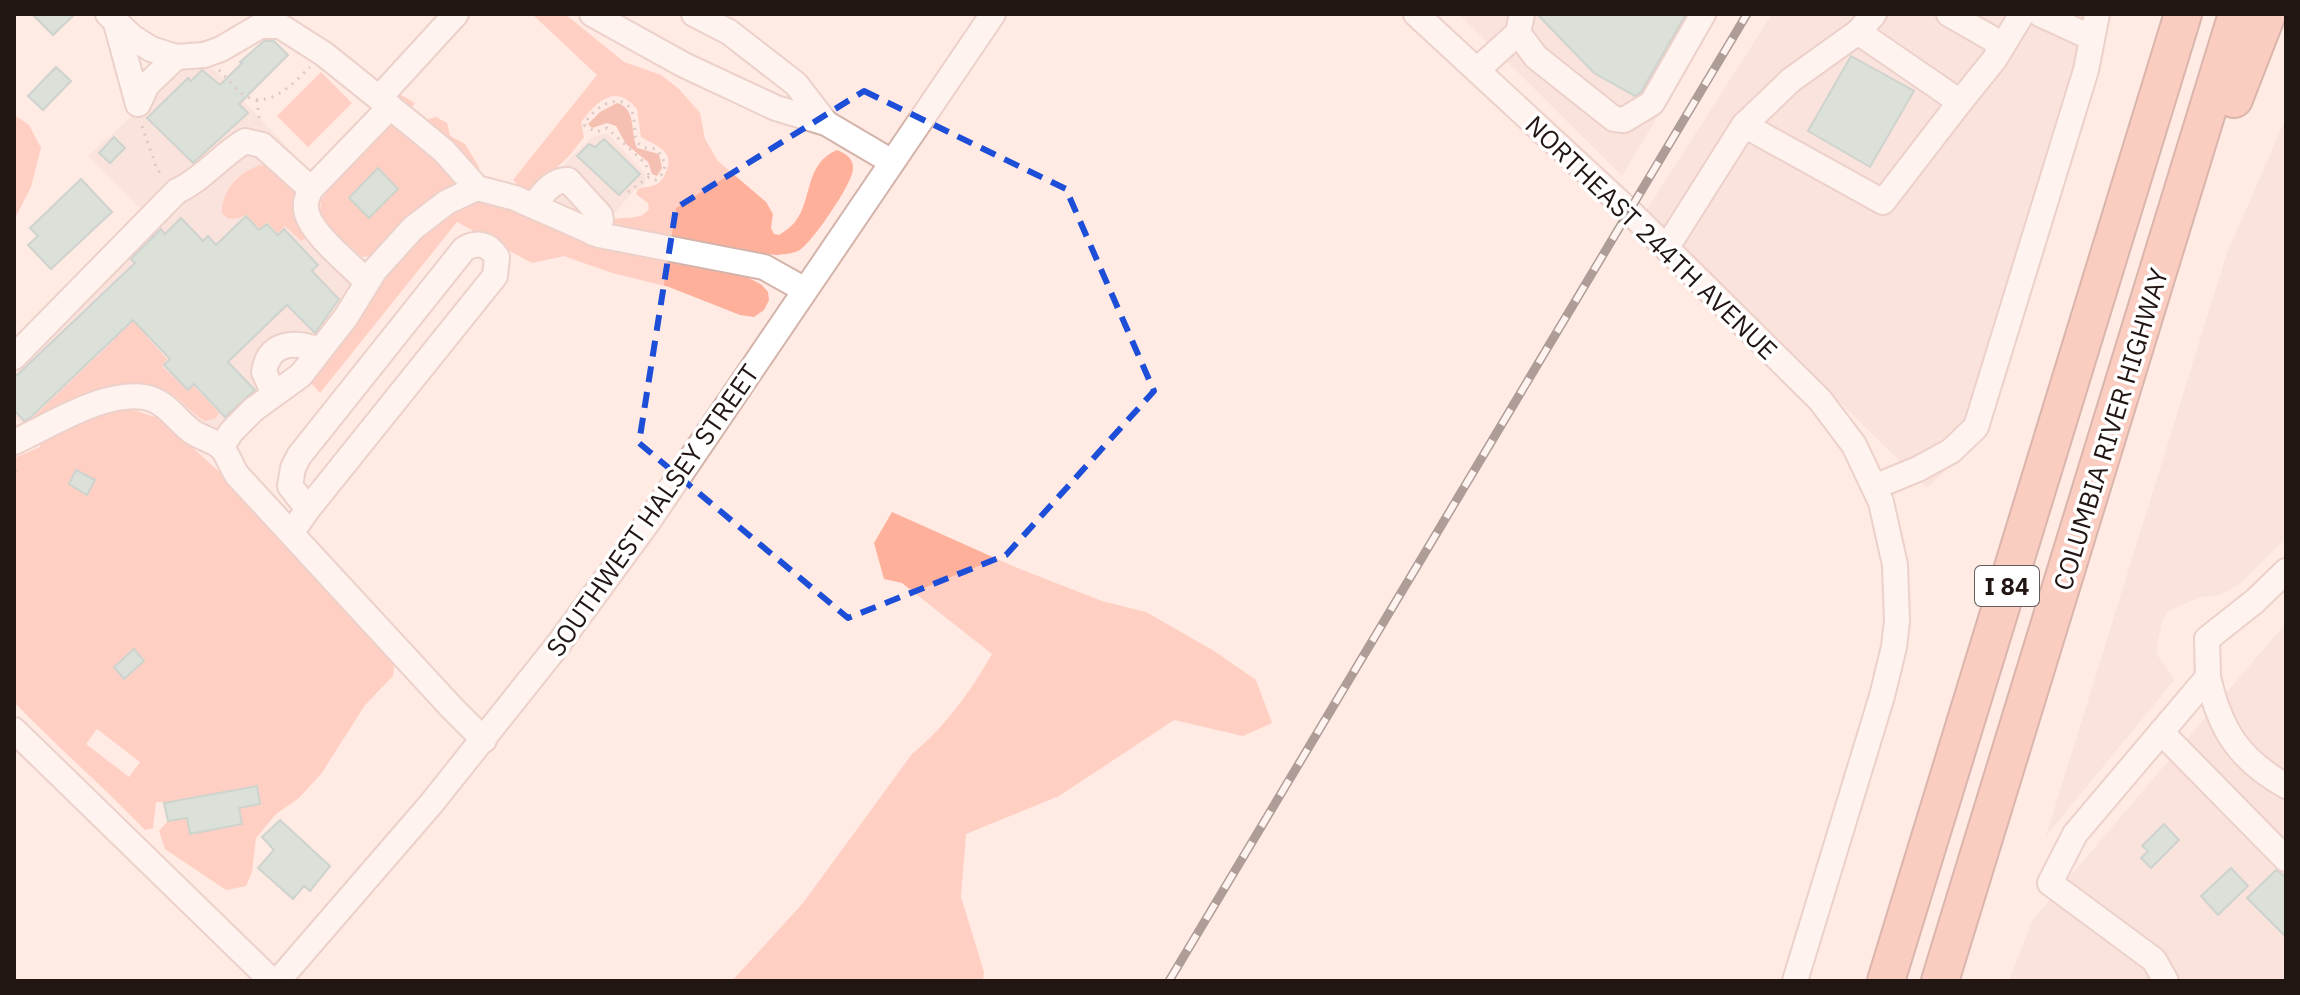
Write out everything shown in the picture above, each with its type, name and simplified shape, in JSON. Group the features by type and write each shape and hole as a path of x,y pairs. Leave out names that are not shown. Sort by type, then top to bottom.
{"highway":[{"path":"2127,191 2144,66 2158,14"},
{"name":"COLUMBIA RIVER HIGHWAY","path":"1886,981 2183,14"},
{"name":"COLUMBIA RIVER HIGHWAY","path":"1940,981 2237,14"},
{"path":"2172,226 2231,106 2267,14"}],"street":[{"path":"367,282 312,225 306,212 306,199 311,189 456,14"},
{"path":"592,14 684,65 776,108 826,123 892,162"},
{"path":"694,14 729,32 796,84 826,123"},
{"name":"SOUTHWEST HALSEY STREET","path":"275,981 484,740 557,646 648,522 993,14"},
{"name":"NORTHEAST 244TH AVENUE","path":"1416,14 1667,247 1820,400 1854,445 1872,481 1890,535 1895,565 1897,621 1894,647 1882,696 1795,981"},
{"path":"1477,70 1520,23 1536,57 1614,119 1624,120 1652,103 1703,14"},
{"path":"1949,14 2003,45"},
{"path":"1744,125 1883,202 2003,45 2022,14"},
{"path":"1872,481 1918,469 1951,451 1976,427 2086,70 2094,26 2040,14"},
{"path":"112,19 151,49 176,57 204,55 221,49 260,26 280,26 324,54 444,151 477,188"},
{"path":"112,19 138,110"},
{"path":"1667,247 1744,125 1791,80 1866,23 1960,102"},
{"path":"138,110 147,85 176,57"},
{"path":"14,357 177,191 193,184 224,155 245,141 262,145 311,189"},
{"path":"533,206 551,185 568,180 600,215 601,220 593,233"},
{"path":"221,447 232,431 274,394 299,377 346,317 384,258 429,214 464,192 477,188 533,206 593,233 764,267 805,290"},
{"path":"292,532 495,276 497,257 489,247 476,244 464,249 299,456 290,486 308,509"},
{"path":"274,394 264,372 270,353 291,343 319,350"},
{"path":"14,442 93,405 136,396 164,405 192,432 221,447 237,475 484,740"},
{"path":"2286,571 2255,601 2207,639 2208,677 2223,727 2248,758 2286,786"},
{"path":"2166,981 2154,960 2050,883 2075,834 2208,677"},
{"path":"14,730 275,981"},
{"path":"2161,732 2286,859"}],"path":[{"path":"204,55 245,97 257,100 268,99 281,92 324,54"},
{"path":"638,145 633,113 622,102 611,101 584,122 587,128 596,132 607,128 610,130 646,164 649,177"},
{"path":"138,110 157,169 177,191"},
{"path":"631,152 638,145"},
{"path":"638,145 658,150 665,163 660,177 656,180 649,177"},
{"path":"628,192 649,177"},
{"path":"14,464 14,480"}],"highlighted area":[{"path":"864,91 1066,189 1154,391 1006,555 848,618 639,443 676,208"}],"shaded area":[{"path":"532,14 565,14 624,62 661,75 679,89 700,113 705,139 718,161 766,202 773,214 771,228 774,234 779,235 790,227 801,213 814,173 826,156 837,150 848,157 852,162 852,175 823,224 798,251 776,255 610,230 609,221 640,216 649,209 648,203 636,194 638,189 661,181 668,166 663,150 641,137 637,109 629,101 614,96 600,102 581,122 584,137 570,155 533,190 525,191 513,180 597,75"},
{"path":"1459,14 1719,14 1622,176"},
{"path":"1772,14 2096,14 1985,433 1927,488 1646,211"},
{"path":"204,63 213,68 295,156 302,168 303,192 361,283 318,339 281,339 259,393 216,434 204,428 167,394 28,432 14,417 14,369 114,273 110,269 156,224 88,156 130,118 163,74 182,65"},
{"path":"321,72 352,103 308,147 277,116"},
{"path":"401,95 415,103 407,114 426,129 429,119 436,117 447,123 450,136 465,144 479,167 476,178 375,256 362,257 326,225 320,212 321,200 394,96"},
{"path":"617,103 628,110 637,148 659,154 662,168 657,176 652,174 648,162 626,144 616,126 607,123 592,128 588,124 600,112"},
{"path":"14,115 29,125 41,148 31,187 14,220"},
{"path":"2286,118 2286,538 2240,584 2220,595 2201,597 2168,611 2162,621 2156,653 2174,680 2046,836 2227,253"},
{"path":"607,133 645,174 645,183 599,230 528,200 592,137"},
{"path":"267,164 300,192 307,237 301,241 285,226 278,233 267,222 260,229 246,215 230,219 222,213 225,196 235,181 242,174"},
{"path":"492,201 586,242 646,253 702,269 736,271 762,285 768,292 769,300 764,310 754,317 740,315 669,287 612,273 564,256 532,263 457,222 320,393 311,383 349,332 381,279 418,238 463,205"},
{"path":"137,318 146,327 147,337 167,359 162,366 188,391 194,386 219,413 216,418 205,421 173,395 150,387 28,425 114,340 107,330 120,319 128,326"},
{"path":"128,408 161,419 235,486 387,652 394,664 393,676 365,705 321,774 299,798 276,814 256,838 252,872 246,886 226,890 165,849 159,831 168,821 187,818 191,834 241,824 239,808 260,804 156,802 153,828 145,830 14,702 14,458 40,447 40,441 104,412","holes":["97,729 140,762 129,777 86,744"]},
{"path":"892,512 1015,567 1102,601 1146,612 1214,651 1256,680 1272,723 1243,736 1174,720 1059,796 966,834 961,897 984,972 983,981 732,981 803,903 912,754 956,708 992,654 902,583 884,579 874,543"},
{"path":"2286,623 2286,981 2009,981 2032,921"}],"building":[{"path":"32,14 75,14 53,35"},
{"path":"1537,14 1686,14 1641,92 1635,96 1594,73"},
{"path":"264,41 274,41 288,55 239,104 248,113 193,163 147,118 188,78 191,81 202,70 220,85"},
{"path":"1851,56 1914,91 1870,167 1808,131"},
{"path":"56,67 71,81 43,110 28,96"},
{"path":"114,137 125,148 110,163 99,153"},
{"path":"604,139 640,174 619,195 577,156 589,144 595,147"},
{"path":"378,168 398,189 369,218 349,198"},
{"path":"81,179 112,212 51,269 28,245 38,236 30,228"},
{"path":"246,216 259,230 267,224 278,235 284,229 318,265 312,271 339,299 315,333 287,305 228,362 255,390 225,417 194,384 188,390 164,365 170,359 133,320 31,417 24,421 14,410 14,378 135,263 131,259 161,229 165,234 181,218 203,241 208,236 216,245"},
{"path":"76,470 95,480 87,495 69,484"},
{"path":"134,649 144,661 124,679 114,667"},
{"path":"257,786 260,804 239,808 242,824 190,834 187,818 168,821 164,803"},
{"path":"280,820 330,866 310,891 304,886 293,899 258,868 274,850 262,837"},
{"path":"2164,824 2179,840 2151,868 2141,858 2148,851 2142,846"},
{"path":"2231,868 2248,886 2218,915 2201,896"},
{"path":"2276,870 2286,877 2286,937 2247,898"}],"railway":[{"path":"1169,981 1747,14"}]}
